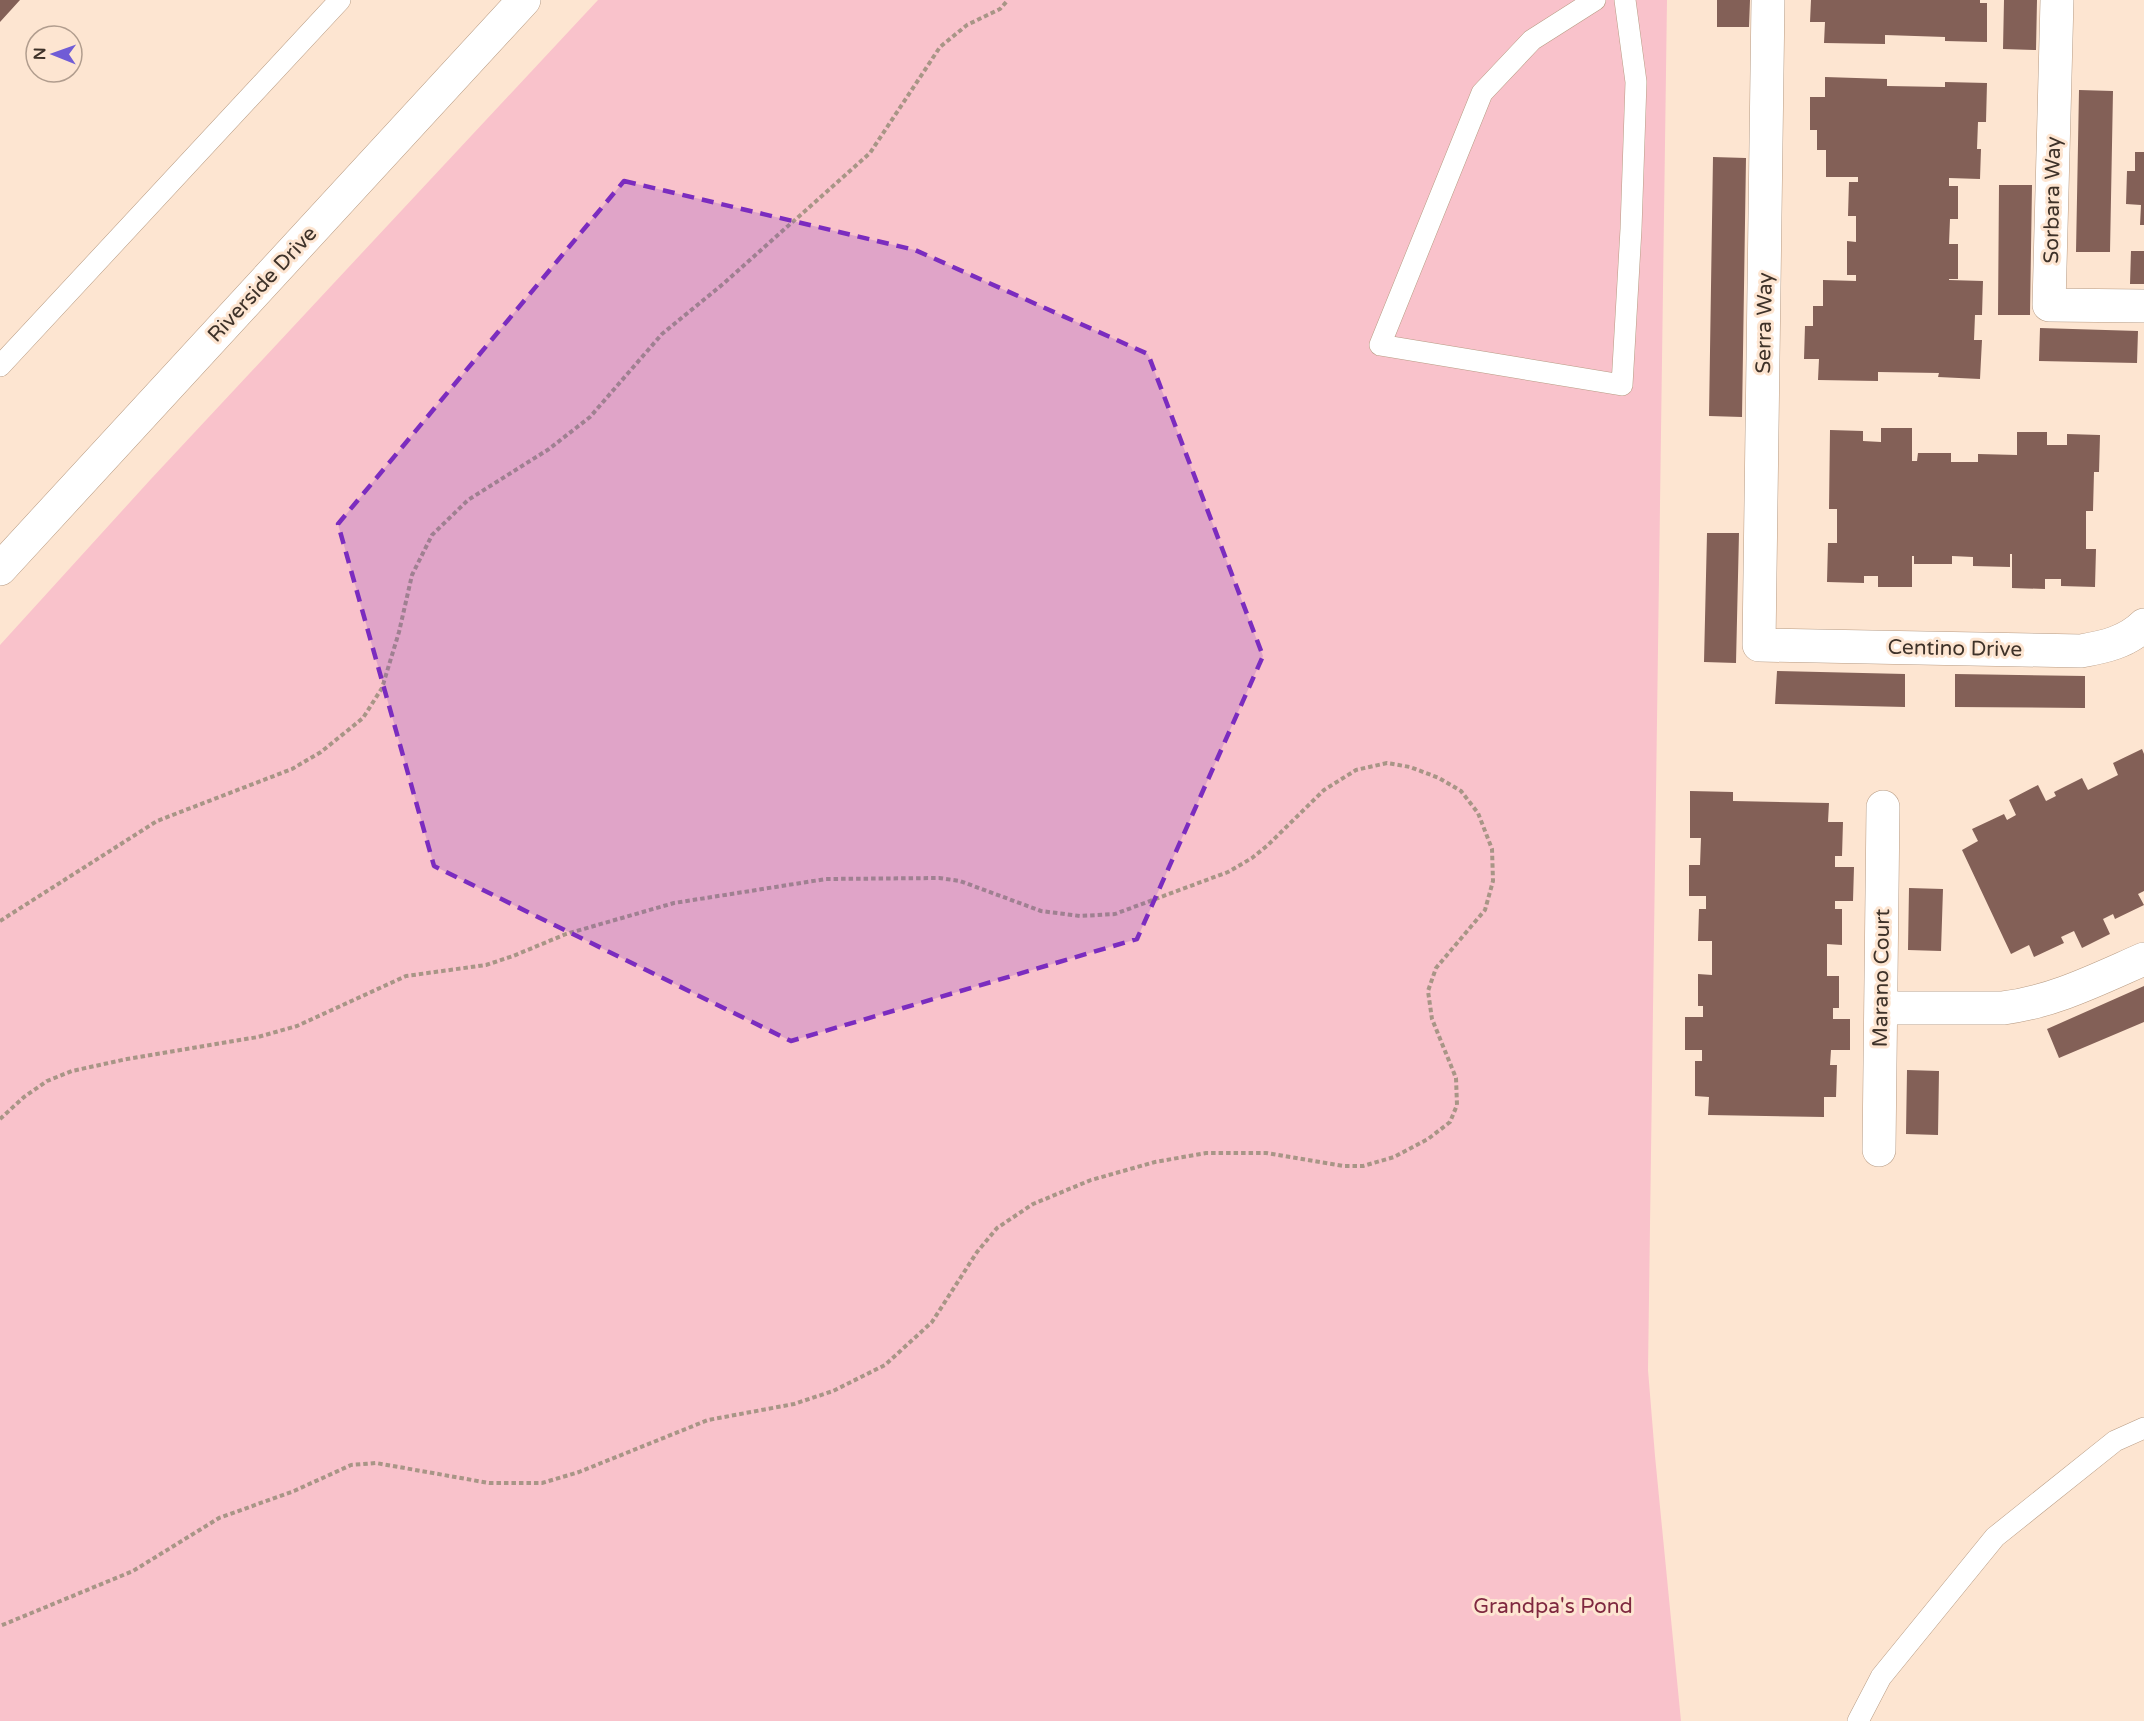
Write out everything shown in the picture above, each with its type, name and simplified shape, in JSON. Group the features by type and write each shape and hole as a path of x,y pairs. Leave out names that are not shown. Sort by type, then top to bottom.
{"street":[{"name":"Riverside Drive","path":"0,569 524,0"},
{"name":"Serra Way","path":"1759,645 1768,0"},
{"name":"Sorbara Way","path":"2057,0 2049,305 2144,306"},
{"name":"Centino Drive","path":"1759,645 2081,651 2102,648 2122,640 2144,625"},
{"name":"Marano Court","path":"1879,1150 1883,807"},
{"path":"1881,1008 2022,1006 2060,996 2144,959"}],"lane":[{"path":"0,366 340,0"},
{"path":"1595,0 1532,40 1482,93 1380,345 1622,385 1636,82 1625,0"},
{"path":"1858,1721 1881,1677 1995,1537 2115,1441 2144,1428"}],"path":[{"path":"0,921 157,821 292,769 321,752 363,718 382,688 399,632 412,575 432,535 468,500 549,449 590,417 662,334 723,285 870,153 940,47 967,25 1000,9 1008,0"},
{"path":"0,1119 24,1096 47,1081 72,1071 127,1059 258,1037 297,1026 406,976 486,965 566,934 674,903 826,879 939,878 960,881 1041,911 1080,916 1115,914 1228,872 1252,858 1268,845 1323,790 1356,770 1387,764 1410,767 1439,778 1461,791 1478,813 1492,849 1493,881 1485,910 1436,968 1428,991 1432,1019 1456,1078 1457,1105 1450,1122 1428,1140 1394,1157 1363,1166 1344,1166 1266,1153 1206,1153 1155,1162 1092,1180 1033,1204 997,1228 977,1252 932,1322 918,1336 885,1365 832,1391 794,1404 708,1420 579,1472 542,1483 489,1483 376,1463 351,1465 294,1491 219,1518 133,1571 0,1626"}],"highlighted area":[{"path":"624,181 915,250 1148,354 1263,656 1137,939 791,1041 434,866 338,524"}],"green space":[{"name":"Grandpa's Pond","path":"598,0 1667,0 1648,1370 1681,1721 0,1721 0,645 151,479"}],"building":[{"path":"0,0 20,0 0,22"},
{"path":"1717,0 1750,0 1749,27 1717,27"},
{"path":"1811,0 1980,0 1980,3 1987,3 1987,42 1945,41 1945,37 1885,35 1885,44 1824,43 1825,22 1810,22"},
{"path":"2004,0 2037,0 2036,50 2003,49"},
{"path":"1825,77 1887,79 1887,86 1945,87 1945,82 1987,83 1986,122 1978,122 1977,149 1981,149 1980,179 1949,178 1949,186 1958,186 1958,219 1950,219 1949,244 1958,244 1958,279 1949,280 1983,281 1982,315 1975,315 1974,340 1982,340 1980,379 1938,377 1939,373 1878,372 1878,381 1818,380 1819,359 1804,359 1805,326 1813,326 1813,306 1823,306 1823,280 1856,281 1856,275 1847,275 1847,241 1856,242 1856,216 1848,216 1849,182 1858,182 1858,177 1826,177 1826,150 1817,150 1817,130 1810,130 1810,97 1825,97"},
{"path":"2079,90 2113,91 2110,252 2076,252"},
{"path":"2135,152 2144,152 2144,225 2140,225 2141,205 2126,204 2127,171 2135,171"},
{"path":"1713,157 1746,158 1742,417 1709,416"},
{"path":"1999,185 2032,185 2030,315 1998,315"},
{"path":"2131,251 2144,251 2144,284 2130,284"},
{"path":"2040,328 2138,331 2137,363 2039,361"},
{"path":"1881,428 1912,428 1912,461 1917,461 1918,453 1951,453 1951,462 1978,462 1978,454 2017,455 2017,432 2047,432 2047,445 2067,445 2067,434 2100,435 2099,472 2094,472 2093,511 2086,511 2086,549 2096,549 2095,587 2061,586 2061,579 2045,579 2045,589 2012,588 2012,554 2010,554 2010,567 1973,566 1973,557 1952,556 1952,564 1914,564 1914,556 1912,556 1912,587 1878,587 1878,576 1864,576 1864,583 1827,582 1828,543 1837,543 1837,509 1829,509 1830,430 1863,431 1863,441 1881,442"},
{"path":"1707,533 1739,533 1736,663 1704,662"},
{"path":"1777,671 1905,674 1905,707 1775,704"},
{"path":"1955,674 2085,676 2085,708 1955,707"},
{"path":"2142,749 2144,754 2144,891 2138,894 2144,905 2115,919 2113,914 2103,919 2110,934 2082,948 2074,931 2061,937 2064,943 2034,957 2029,945 2011,954 1962,850 1978,841 1972,829 2004,814 2007,820 2016,815 2009,800 2038,785 2046,801 2056,796 2054,792 2082,778 2088,790 2118,775 2113,763"},
{"path":"1690,791 1733,792 1733,801 1829,803 1828,822 1843,822 1842,856 1835,856 1835,867 1854,867 1853,901 1835,901 1835,909 1842,909 1842,945 1827,944 1827,976 1839,976 1839,1008 1833,1008 1833,1019 1850,1019 1850,1050 1831,1050 1830,1065 1837,1065 1836,1097 1824,1097 1824,1117 1708,1115 1709,1097 1695,1096 1695,1061 1702,1061 1702,1050 1685,1050 1685,1017 1703,1017 1703,1006 1698,1006 1698,974 1712,975 1712,941 1698,941 1699,909 1706,909 1706,896 1689,896 1689,865 1700,865 1701,838 1690,838"},
{"path":"1909,888 1943,889 1941,951 1908,950"},
{"path":"2144,986 2144,1022 2059,1058 2047,1029"},
{"path":"1907,1070 1939,1071 1938,1135 1906,1134"}]}
